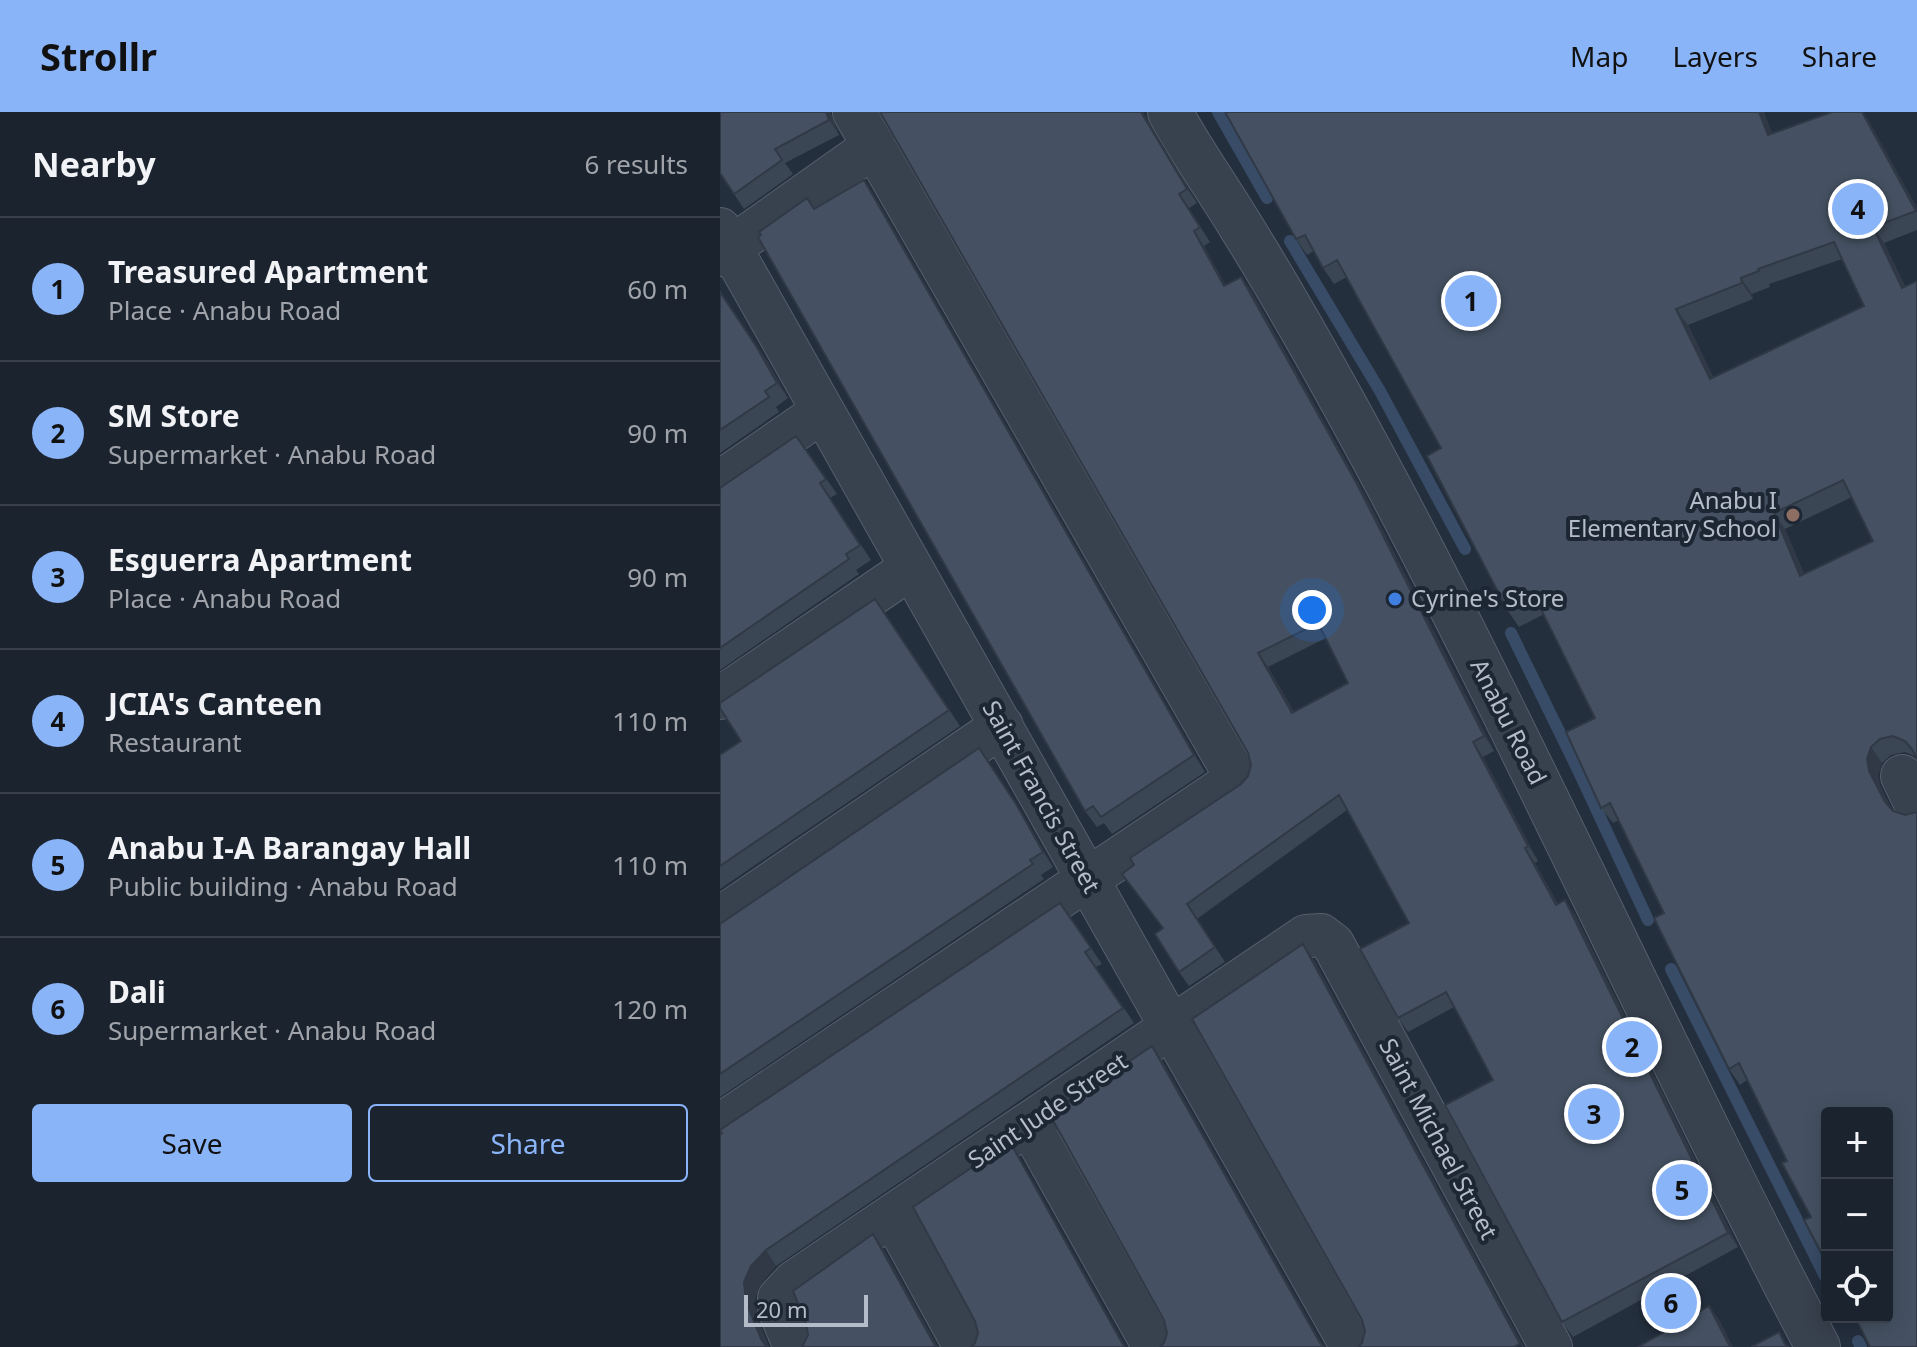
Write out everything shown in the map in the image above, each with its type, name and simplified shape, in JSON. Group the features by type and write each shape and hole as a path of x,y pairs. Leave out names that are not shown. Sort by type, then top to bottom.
{"street":[{"name":"Anabu Road","path":"1170,112 1242,228 1353,419 1503,710 1649,1012 1818,1347"},
{"path":"720,1125 1237,779 864,129 724,244"},
{"name":"Saint Francis Street","path":"724,244 823,411 1352,1347"},
{"path":"720,482 823,411"},
{"path":"720,698 911,568"},
{"path":"720,918 1002,726"},
{"name":"Saint Jude Street","path":"795,1347 779,1309 779,1298 794,1282 1306,936 1321,935"},
{"name":"Saint Michael Street","path":"1321,935 1333,944 1551,1347"},
{"path":"1029,1124 1154,1347"},
{"path":"893,1216 965,1347"}],"building":[{"path":"720,112 826,112 829,120 775,149 782,160 734,194 720,173"},
{"path":"880,112 1141,112 1187,189 1179,194 1200,227 1194,231 1224,286 1241,277 1357,484 1484,736 1473,742 1528,846 1525,848 1556,905 1565,900 1728,1233 1562,1322 1445,1105 1493,1080 1457,1012 1446,992 1398,1018 1360,949 1409,923 1339,795 1187,904 1215,947 1179,972 1155,934 1163,928 1122,874 1134,865 1130,858 1241,784 1248,776 1251,765 1248,753","holes":["1318,623 1348,683 1292,713 1258,653"]},
{"path":"1225,112 1759,112 1768,135 1832,112 1862,112 1916,211 1873,227 1902,288 1917,281 1917,759 1905,741 1893,736 1880,739 1871,747 1867,759 1869,771 1893,811 1905,815 1917,812 1917,1347 1870,1347 1858,1323 1893,1323 1893,1107 1821,1107 1821,1253 1804,1220 1811,1217 1782,1163 1787,1161 1739,1063 1729,1069 1654,918 1664,913 1610,803 1601,808 1566,732 1595,718 1535,597 1508,611 1427,456 1441,448 1337,260 1323,268 1305,235 1296,239","holes":["1834,242 1864,306 1710,379 1676,309 1742,283 1741,278 1758,269","1843,480 1873,541 1800,576 1774,513"]},
{"path":"864,180 1194,755 1101,817 1093,806 1085,811 758,237 761,235 759,232 807,198 814,209"},
{"path":"720,292 777,383 765,391 769,397 720,430"},
{"path":"796,436 826,479 820,483 860,545 846,554 849,559 720,648 720,488"},
{"path":"875,599 949,710 720,866 720,755 741,741 720,708 720,703"},
{"path":"979,748 1043,852 1030,860 1033,864 720,1074 720,924"},
{"path":"1060,903 1091,948 1085,952 1123,1008 766,1250 751,1266 744,1282 746,1302 767,1347 720,1347 720,1130"},
{"path":"1303,944 1520,1344 1514,1347 1358,1347 1365,1331 1362,1320 1192,1019"},
{"path":"1152,1046 1324,1347 1160,1347 1167,1333 1164,1320 1050,1115"},
{"path":"1010,1142 1126,1347 971,1347 978,1333 975,1321 913,1207"},
{"path":"873,1234 937,1347 802,1347 808,1335 793,1291"},
{"path":"1709,1306 1730,1347 1638,1347"},
{"path":"1779,1332 1789,1347 1751,1347"}],"waterway":[{"path":"1218,112 1267,198"},
{"path":"1290,241 1380,391 1465,549"},
{"path":"1511,633 1648,920"},
{"path":"1671,969 1821,1268"},
{"path":"1858,1341 1861,1347"}],"place":[{"name":"JCIA's Canteen","path":"1858,209"},
{"name":"Treasured Apartment","path":"1471,301"},
{"name":"Anabu I Elementary School","path":"1793,515"},
{"name":"Cyrine's Store","path":"1395,599"},
{"name":"SM Store","path":"1632,1047"},
{"name":"Esguerra Apartment","path":"1594,1114"},
{"name":"Anabu I-A Barangay Hall","path":"1682,1190"},
{"name":"Dali","path":"1671,1303"}]}
